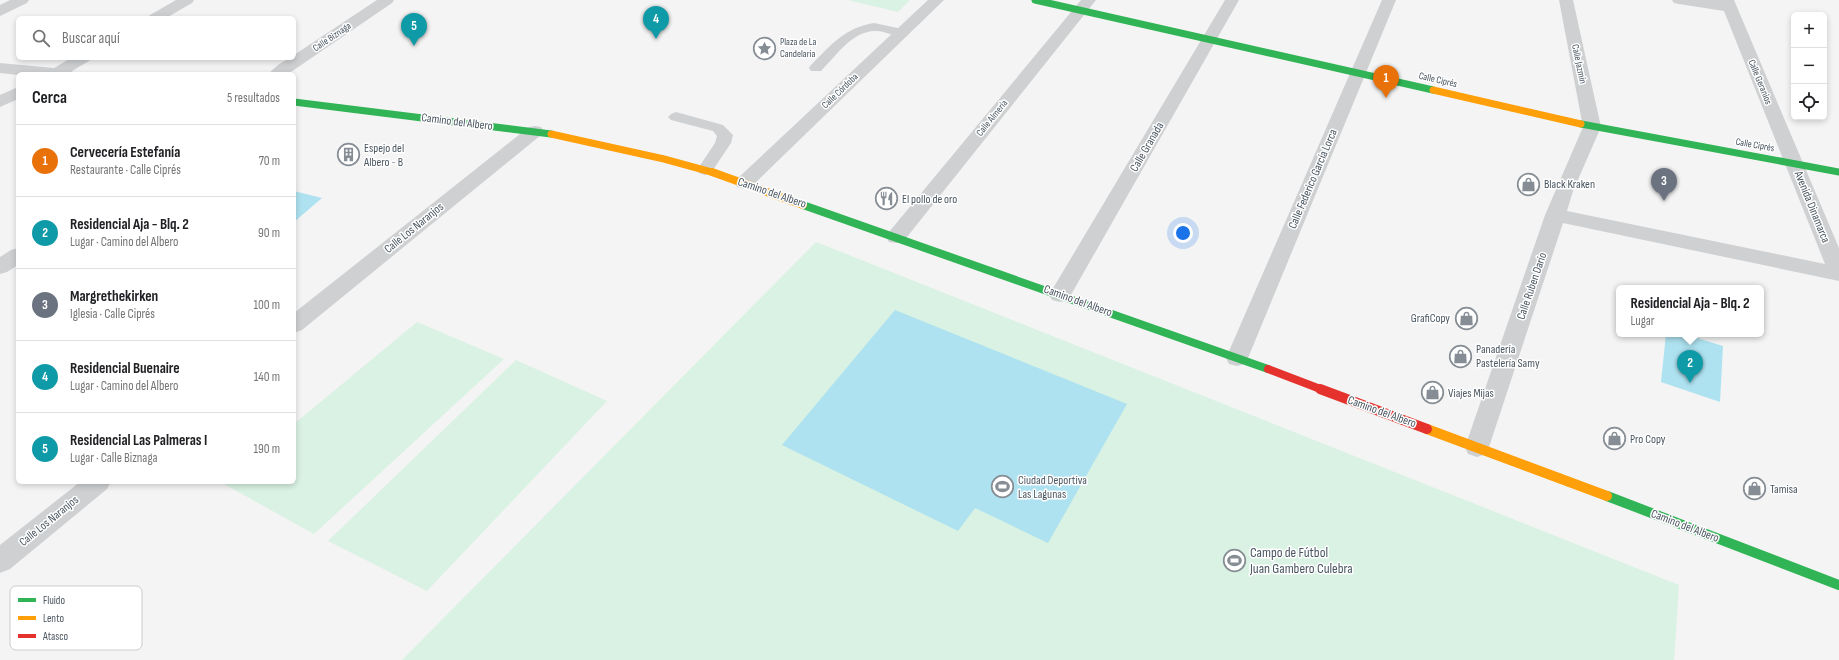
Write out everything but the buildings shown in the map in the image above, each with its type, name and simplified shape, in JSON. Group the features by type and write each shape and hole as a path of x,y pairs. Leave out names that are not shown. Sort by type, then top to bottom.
{"street":[{"path":"0,11 22,0"},
{"path":"159,16 187,0"},
{"name":"Calle Biznaga","path":"280,72 387,0"},
{"name":"Calle Córdoba","path":"744,183 937,0"},
{"name":"Calle Ciprés","path":"1035,0 1085,5 1210,39 1592,127 1839,172"},
{"name":"Calle Granada","path":"1060,295 1232,0"},
{"name":"Calle Federico García Lorca","path":"1237,358 1389,0"},
{"name":"Calle Jazmín","path":"1566,0 1592,127"},
{"path":"1679,0 1728,3"},
{"name":"Calle Geranios","path":"1728,3 1794,164"},
{"name":"Calle Almería","path":"896,237 1085,5"},
{"path":"62,72 80,60"},
{"path":"0,68 39,72"},
{"path":"0,102 16,93"},
{"name":"Camino del Albero","path":"296,102 535,132 664,159 705,170 1237,358 1477,447 1839,585"},
{"name":"Calle Ruben Darío","path":"1477,447 1555,215 1592,127"},
{"name":"Calle Los Naranjos","path":"296,322 535,132"},
{"name":"Avenida Dinamarca","path":"1794,164 1839,273"},
{"path":"1555,215 1839,273"},
{"path":"0,267 16,256"},
{"name":"Calle Los Naranjos","path":"0,560 95,484"}],"lane":[{"path":"816,68 850,34 860,29 875,27 902,33"},
{"path":"676,117 718,128 725,135 723,143 705,170"}],"green space":[{"path":"848,0 910,0 898,12"},
{"name":"Ciudad Deportiva Las Lagunas","path":"816,242 1679,585 1674,660 402,660"},
{"path":"417,322 504,359 314,534 224,484 296,484 296,422"},
{"path":"516,360 607,401 427,591 328,541"}],"water":[{"path":"296,192 322,198 296,220"},
{"path":"895,310 1127,404 1048,543 975,508 958,531 782,445"},
{"path":"1666,337 1694,337 1723,346 1720,402 1661,382"}],"traffic: fast":[{"path":"1035,0 1433,90"},
{"path":"296,102 551,134"},
{"path":"1581,124 1839,172"},
{"path":"803,205 1268,369"},
{"path":"1607,496 1839,585"}],"traffic: slow":[{"path":"1433,90 1581,124"},
{"path":"551,134 664,159 705,170 803,205"},
{"path":"1427,429 1607,496"}],"traffic: jam":[{"path":"1268,369 1427,429"}],"place":[{"name":"Residencial Buenaire","path":"656,39"},
{"name":"Residencial Las Palmeras I","path":"414,46"},
{"name":"Plaza de La Candelaria","path":"765,48"},
{"name":"Cervecería Estefanía","path":"1386,98"},
{"name":"Espejo del Albero - B","path":"349,155"},
{"name":"Black Kraken","path":"1529,184"},
{"name":"El pollo de oro","path":"887,199"},
{"name":"Margrethekirken","path":"1664,201"},
{"name":"GrafiCopy","path":"1466,318"},
{"name":"Panadería Pastelería Samy","path":"1460,356"},
{"name":"Residencial Aja - Blq. 2","path":"1690,383"},
{"name":"Viajes Mijas","path":"1432,393"},
{"name":"Pro Copy","path":"1615,439"},
{"name":"Ciudad Deportiva Las Lagunas","path":"1003,487"},
{"name":"Tamisa","path":"1755,489"},
{"name":"Campo de Fútbol Juan Gambero Culebra","path":"1234,560"}]}
